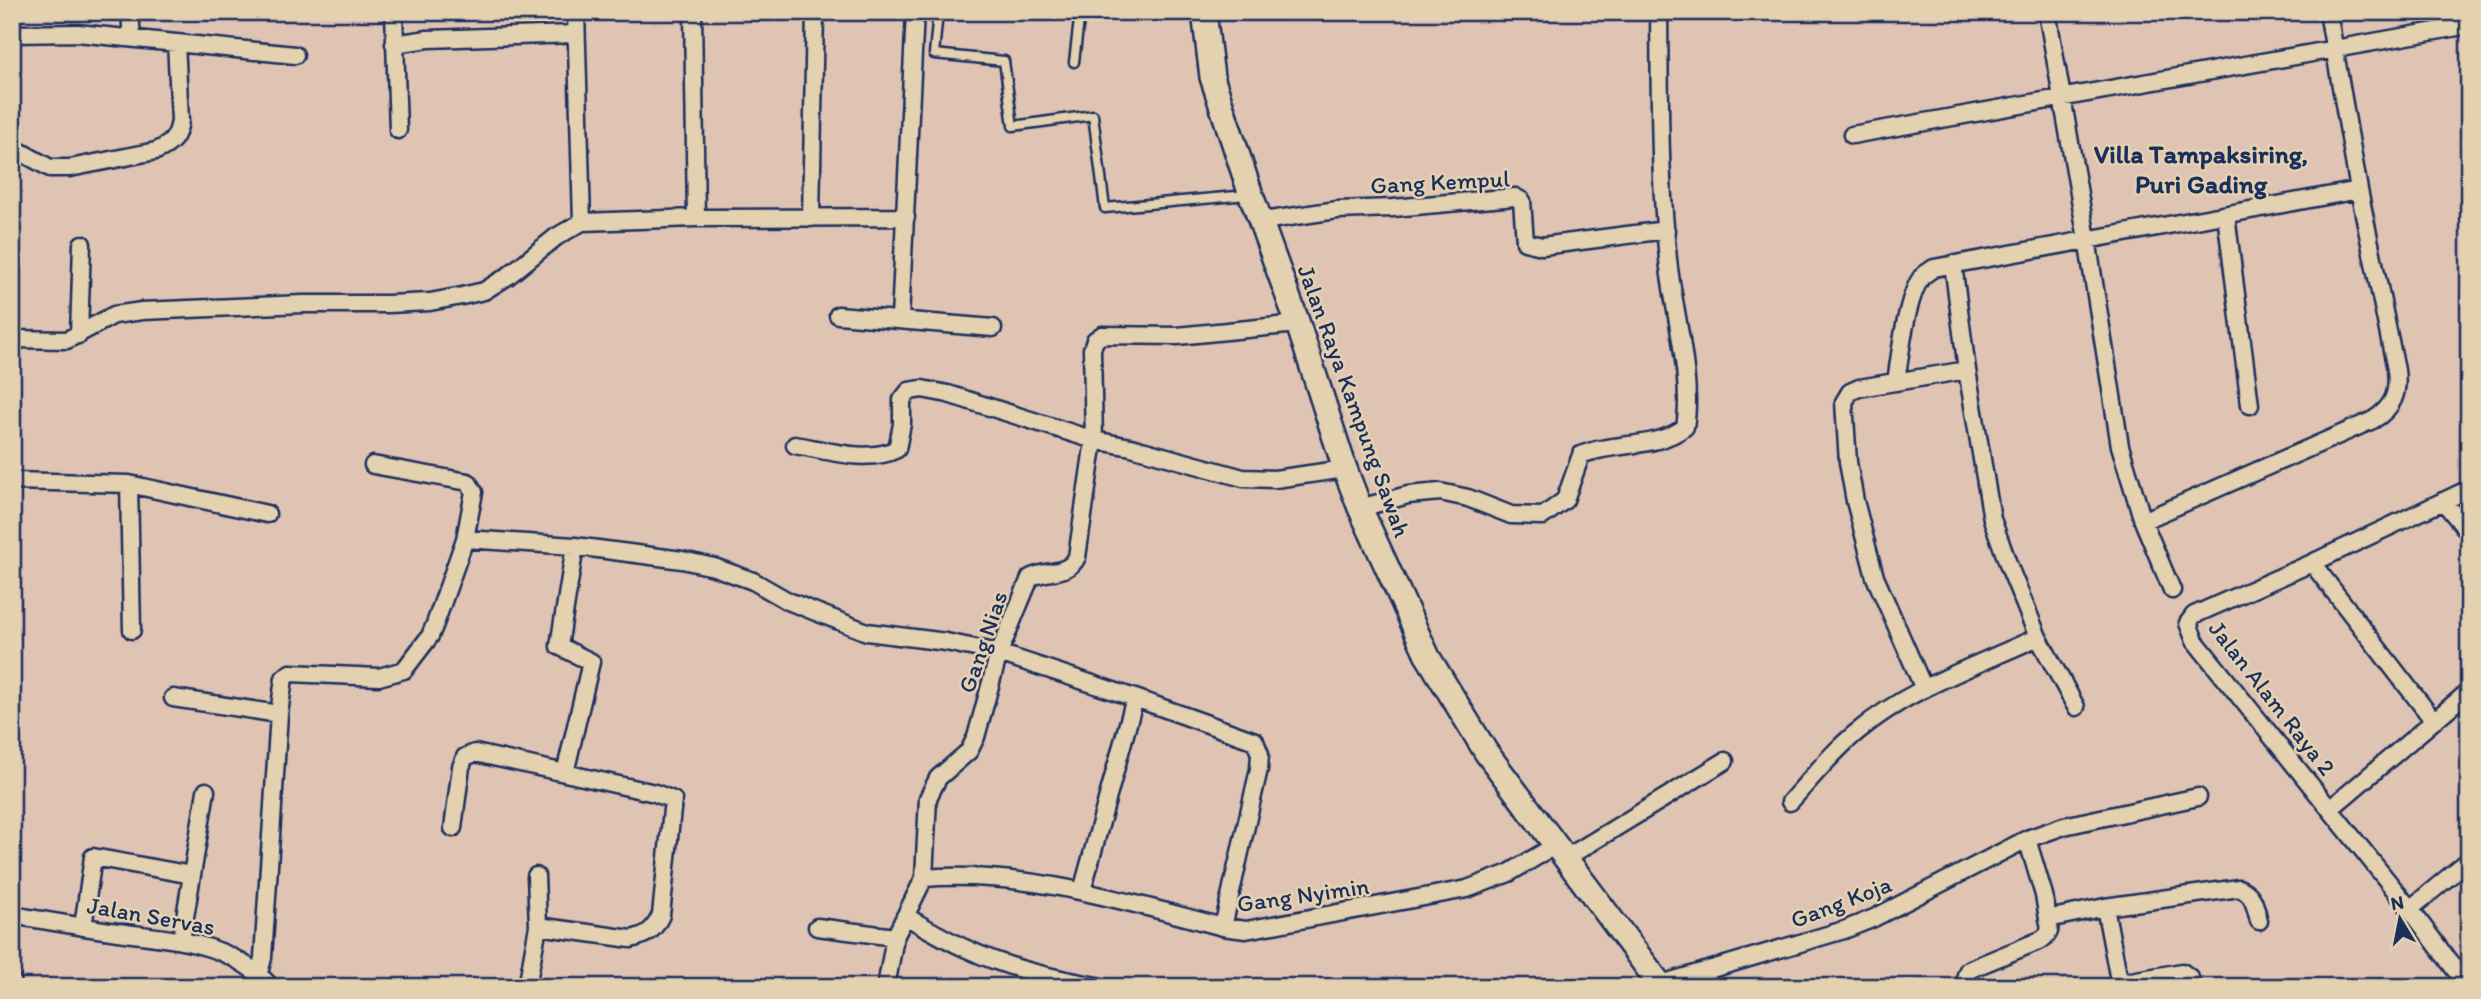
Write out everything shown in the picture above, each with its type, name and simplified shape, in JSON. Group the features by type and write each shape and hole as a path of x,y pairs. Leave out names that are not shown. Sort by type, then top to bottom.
{"street":[{"path":"130,12 132,38"},
{"path":"394,12 398,130"},
{"path":"576,12 582,222"},
{"path":"693,12 696,218"},
{"path":"811,218 814,12"},
{"path":"900,318 915,12"},
{"name":"Jalan Raya Kampung Sawah","path":"1203,12 1212,77 1345,469 1428,657 1486,752 1661,986"},
{"path":"1360,508 1408,495 1440,492 1468,498 1511,515 1543,516 1565,500 1581,455 1594,450 1664,439 1685,428 1687,413 1681,335 1670,270 1659,161 1659,12"},
{"path":"2047,12 2120,446 2143,520 2172,590"},
{"path":"2143,520 2373,420 2384,414 2394,401 2399,387 2359,190 2328,12"},
{"path":"1852,135 2469,25"},
{"path":"12,34 77,33 295,55"},
{"path":"394,44 428,39 575,34"},
{"path":"12,147 50,168 70,168 165,147 174,141 180,120 176,43"},
{"path":"1896,382 1903,337 1915,289 1922,276 1934,268 2359,190"},
{"name":"Gang Kempul","path":"1262,221 1337,209 1393,208 1515,197 1522,201 1525,243 1542,246 1666,230"},
{"path":"2225,215 2250,405"},
{"path":"12,339 67,340 114,315 142,311 302,304 388,304 430,302 462,296 484,291 508,276 556,237 582,222 696,218 906,217"},
{"path":"79,335 82,244"},
{"path":"1953,264 1967,370 1992,519 2000,546 2038,637 2076,707"},
{"path":"838,315 900,318 993,328"},
{"path":"1094,440 1092,349 1095,340 1102,335 1177,336 1298,324"},
{"path":"1924,689 1875,577 1855,501 1844,426 1844,402 1850,392 1858,388 1967,370"},
{"path":"795,445 854,455 885,455 897,449 902,424 902,400 909,391 922,389 948,394 1094,440 1131,447 1243,478 1275,479 1345,469"},
{"name":"Gang Nias","path":"924,878 928,798 938,778 969,751 976,737 999,653 1030,578 1040,573 1066,570 1073,565 1077,557 1094,440"},
{"path":"259,973 263,958 279,714 284,678 290,673 379,677 404,670 430,636 465,539 474,492 468,482 373,465"},
{"path":"12,481 129,484 267,514"},
{"path":"129,484 132,630"},
{"name":"Jalan Alam Raya 2","path":"2468,987 2410,909 2194,641 2188,623 2194,615 2469,489"},
{"path":"2443,501 2469,533"},
{"path":"465,539 575,546 713,566 753,581 799,606 867,632 946,642 999,653 1255,741 1260,754 1259,769 1223,927"},
{"path":"565,773 591,662 559,646 575,546"},
{"path":"2312,563 2434,721"},
{"path":"1790,802 1855,733 1875,718 1924,689 2038,637"},
{"name":"Jalan Alam Raya 2","path":"2330,809 2469,691"},
{"path":"173,698 279,714"},
{"path":"1082,891 1135,698"},
{"path":"453,828 461,768 466,757 475,753 655,793 673,800 661,915 654,930 631,939 538,926"},
{"name":"Gang Nyimin","path":"924,878 986,878 1082,891 1223,927 1246,930 1467,889 1561,851 1725,761"},
{"path":"181,941 206,790"},
{"name":"Gang Koja","path":"1661,986 1844,930 1874,918 2027,839 2064,826 2198,797"},
{"path":"1968,987 1968,971 2048,935 2050,928 2044,895 2027,839"},
{"path":"83,927 93,857 192,875"},
{"path":"2410,909 2469,860"},
{"path":"527,987 538,926 536,876"},
{"path":"886,987 895,937 924,878"},
{"path":"2048,919 2105,907 2239,888 2248,891 2252,897 2259,921"},
{"path":"2105,907 2118,975 2122,980 2131,981 2182,972 2190,978 2192,987"},
{"name":"Jalan Servas","path":"12,915 181,941 216,949 248,965 271,987"},
{"path":"905,916 967,950 1059,979 1102,987"},
{"path":"817,927 895,937"},
{"path":"12,981 14,987"}],"lane":[{"path":"938,12 934,54 1003,61 1013,126 1093,115 1105,208 1251,195"},
{"path":"1074,62 1080,12"}],"district":[{"name":"Villa Tampaksiring, Puri Gading","path":"2201,169"}]}
